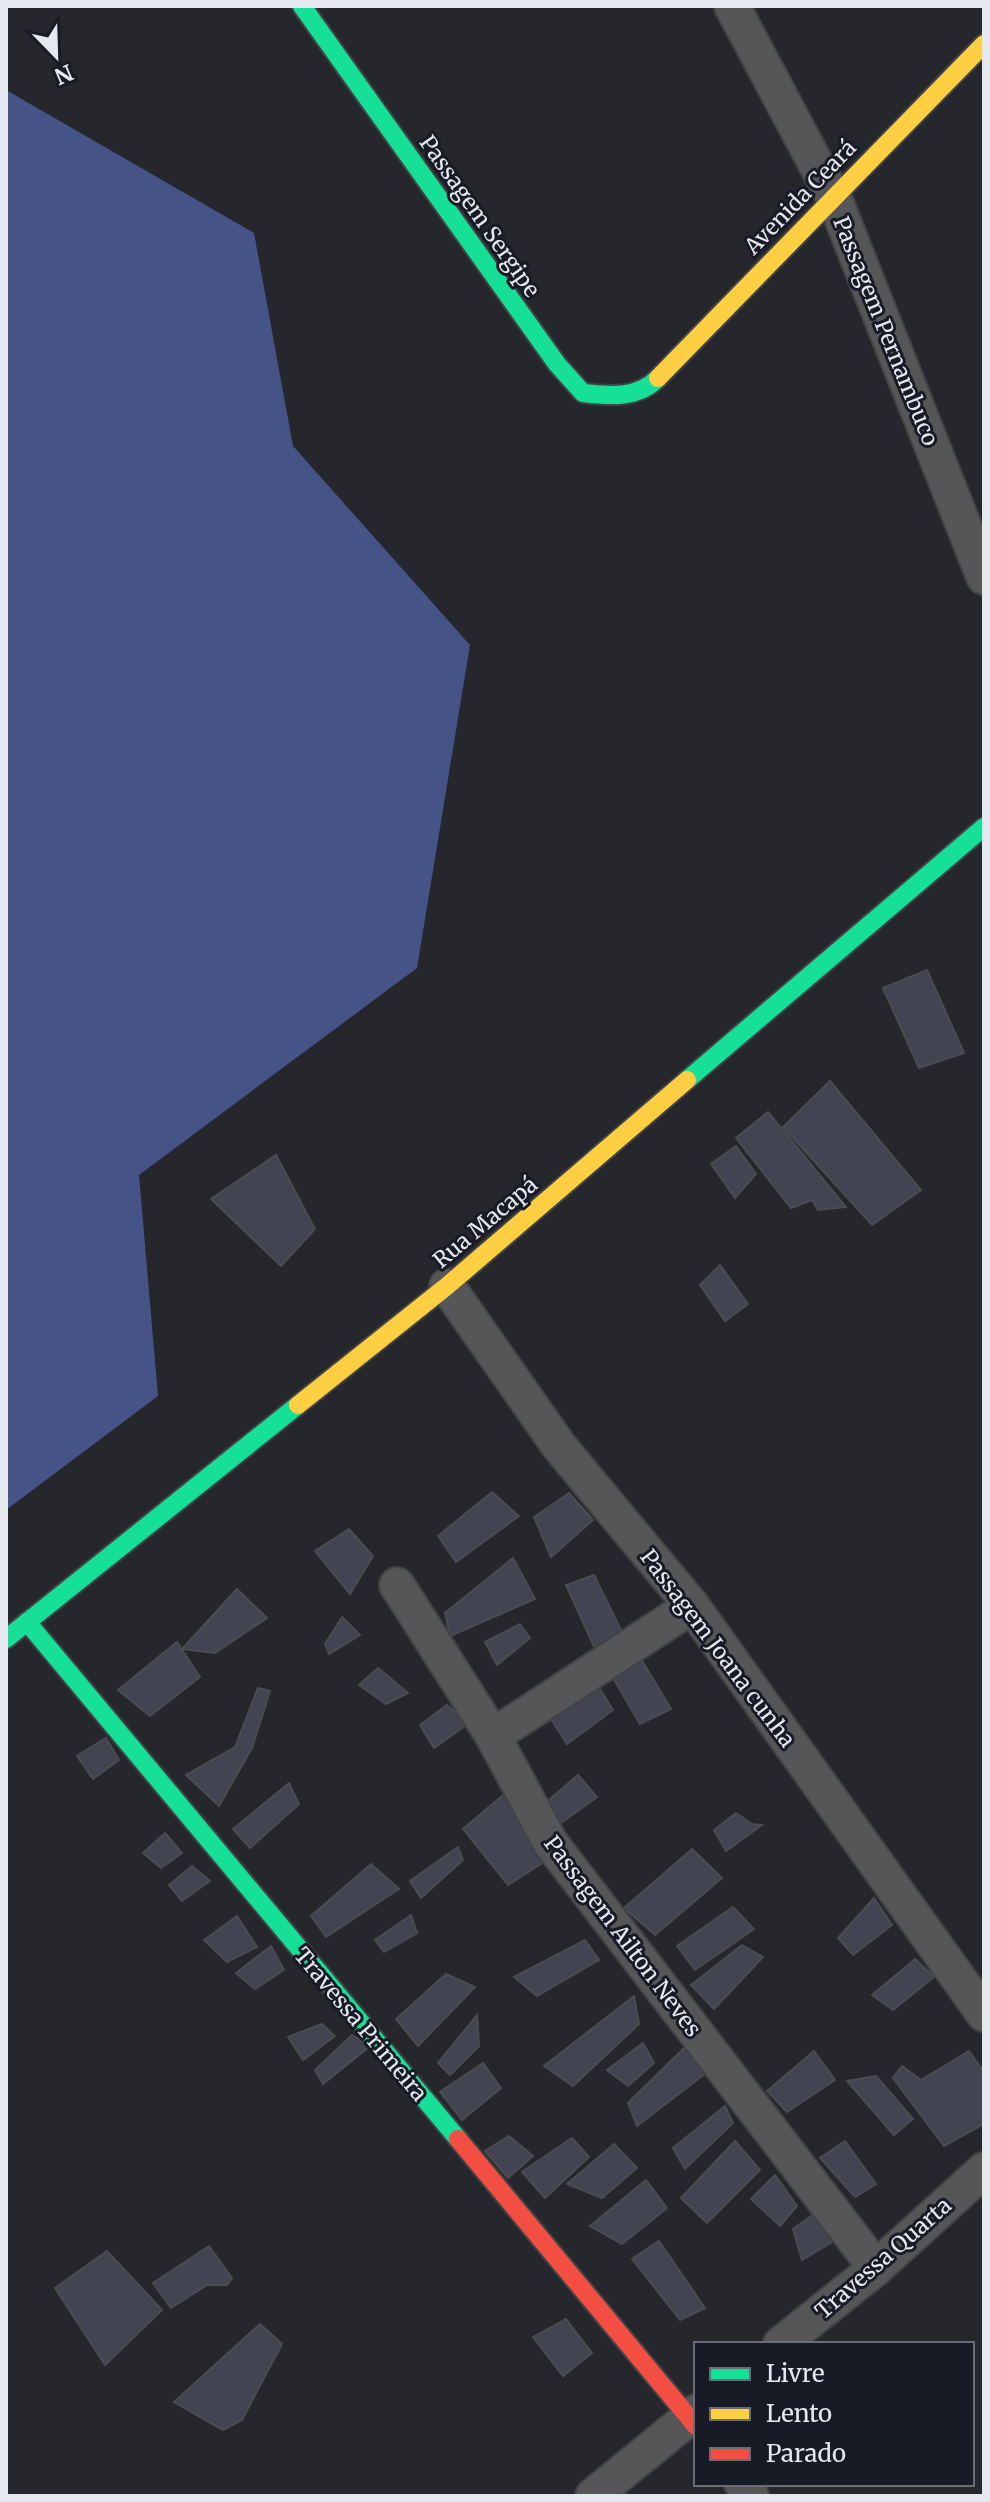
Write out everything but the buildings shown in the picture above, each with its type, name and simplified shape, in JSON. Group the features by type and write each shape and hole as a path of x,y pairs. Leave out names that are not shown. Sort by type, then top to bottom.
{"street":[{"name":"Passagem Sergipe","path":"302,6 557,364 583,393 618,397 651,385"},
{"name":"Passagem Pernambuco","path":"732,6 834,198 984,577"},
{"name":"Avenida Ceará","path":"651,385 984,44"},
{"name":"Rua Macapá","path":"6,1639 447,1286 984,827"},
{"name":"Passagem Joana cunha","path":"447,1286 559,1446 692,1606 984,2014"},
{"name":"Passagem Ailton Neves","path":"397,1585 493,1736 550,1842 876,2268"},
{"path":"493,1736 692,1606"},
{"name":"Travessa Primeira","path":"27,1622 694,2418"},
{"name":"Travessa Quarta","path":"784,2342 876,2268 984,2170"},
{"path":"593,2496 694,2418"}],"shaded area":[{"path":"6,90 254,233 293,446 470,645 417,968 139,1175 158,1396 6,1510"}],"traffic: fast":[{"path":"302,6 557,364 583,393 632,393 658,378"},
{"path":"687,1080 984,827"},
{"path":"6,1639 298,1405"},
{"path":"27,1622 458,2139"}],"traffic: slow":[{"path":"658,378 984,44"},
{"path":"298,1405 447,1286 687,1080"}],"traffic: jam":[{"path":"458,2139 694,2424"}]}
